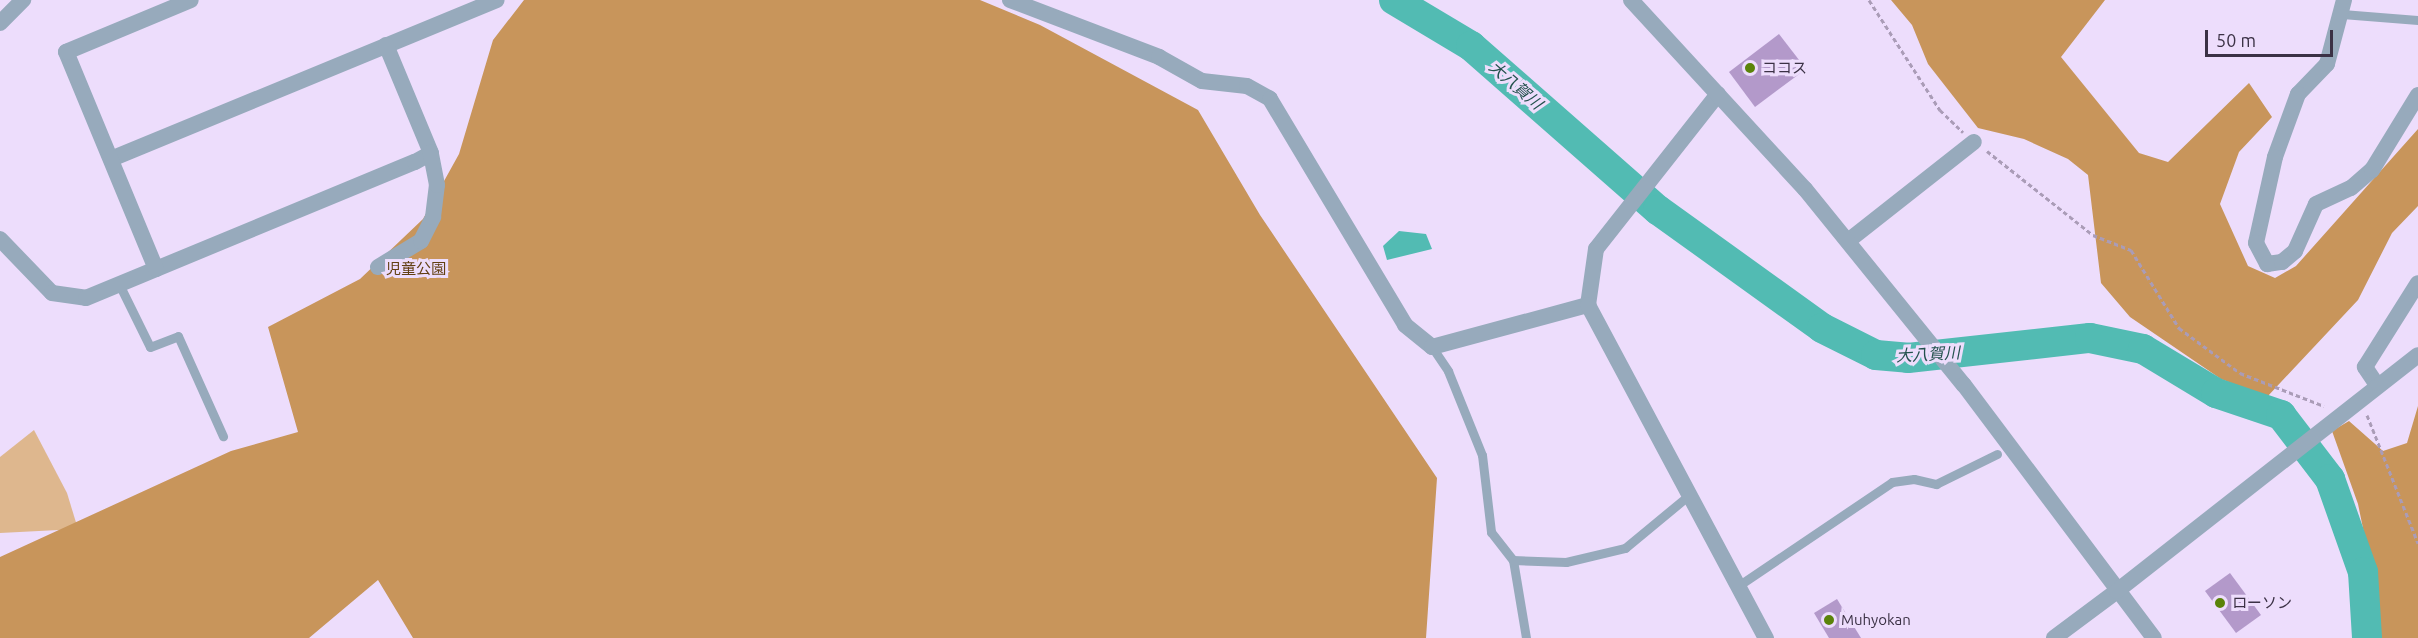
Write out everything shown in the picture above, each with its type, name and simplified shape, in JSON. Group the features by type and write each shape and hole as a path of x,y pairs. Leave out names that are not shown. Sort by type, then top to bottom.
{"street":[{"path":"0,23 23,0"},
{"path":"156,269 66,52 191,0"},
{"path":"111,159 496,0"},
{"path":"1010,0 1159,57 1202,81 1247,86 1270,99 1405,325 1432,347 1588,305"},
{"path":"1631,0 1848,241 1964,385 2154,638"},
{"path":"2343,7 2327,64 2298,94 2275,157 2256,243 2267,264 2282,262 2295,251 2316,204 2351,188 2372,170 2418,95"},
{"path":"378,267 421,242 433,217 437,185 431,153 386,45"},
{"path":"1718,94 1596,249 1588,305 1766,638"},
{"path":"1848,241 1974,142"},
{"path":"0,240 41,284 63,298 86,298 431,153"},
{"path":"2377,385 2365,367 2418,283"},
{"path":"2054,638 2418,355"}],"lane":[{"path":"2343,7 2418,20"},
{"path":"119,284 150,346 178,336 223,436"},
{"path":"1432,347 1448,371 1482,455 1491,532 1513,560 1526,638"},
{"path":"1738,586 1892,482 1914,479 1936,484 1998,454"},
{"path":"1513,560 1566,562 1625,548 1689,495"}],"path":[{"path":"1869,0 1940,110 1974,142 2093,235 2131,250 2179,328 2240,373 2336,418"},
{"path":"2355,403 2370,418 2418,543"}],"shaded area":[{"path":"1399,231 1426,234 1432,249 1387,260 1383,246"},
{"path":"34,430 67,493 78,529 0,533 0,457"}],"green space":[{"name":"児童公園","path":"524,0 980,0 1040,25 1198,110 1260,215 1437,478 1426,638 413,638 378,580 309,638 0,638 0,557 231,451 298,432 268,327 360,279 423,219 459,154 493,40"},
{"path":"1891,0 2105,0 2061,57 2139,153 2168,162 2249,83 2272,117 2239,152 2220,204 2248,266 2275,278 2296,266 2418,129 2418,206 2392,233 2358,300 2267,397 2221,379 2130,317 2101,283 2088,175 2068,159 2024,139 1978,128 1928,64 1912,25"},
{"path":"2418,406 2418,638 2377,638 2372,572 2358,504 2332,431 2349,421 2383,451 2407,443"}],"building":[{"path":"1779,34 1806,69 1755,107 1729,72"},
{"path":"2230,573 2261,615 2236,633 2205,591"},
{"name":"Muhyokan","path":"1837,599 1861,638 1829,638 1814,613"}],"waterway":[{"name":"大八賀川","path":"1394,0 1471,46 1658,210 1822,328 1876,355 1908,358 2090,338 2143,349 2216,393 2281,415 2330,479 2363,572 2367,638"}],"place":[{"name":"ココス","path":"1750,68"},
{"name":"ローソン","path":"2220,603"},
{"name":"Muhyokan","path":"1829,620"}]}
